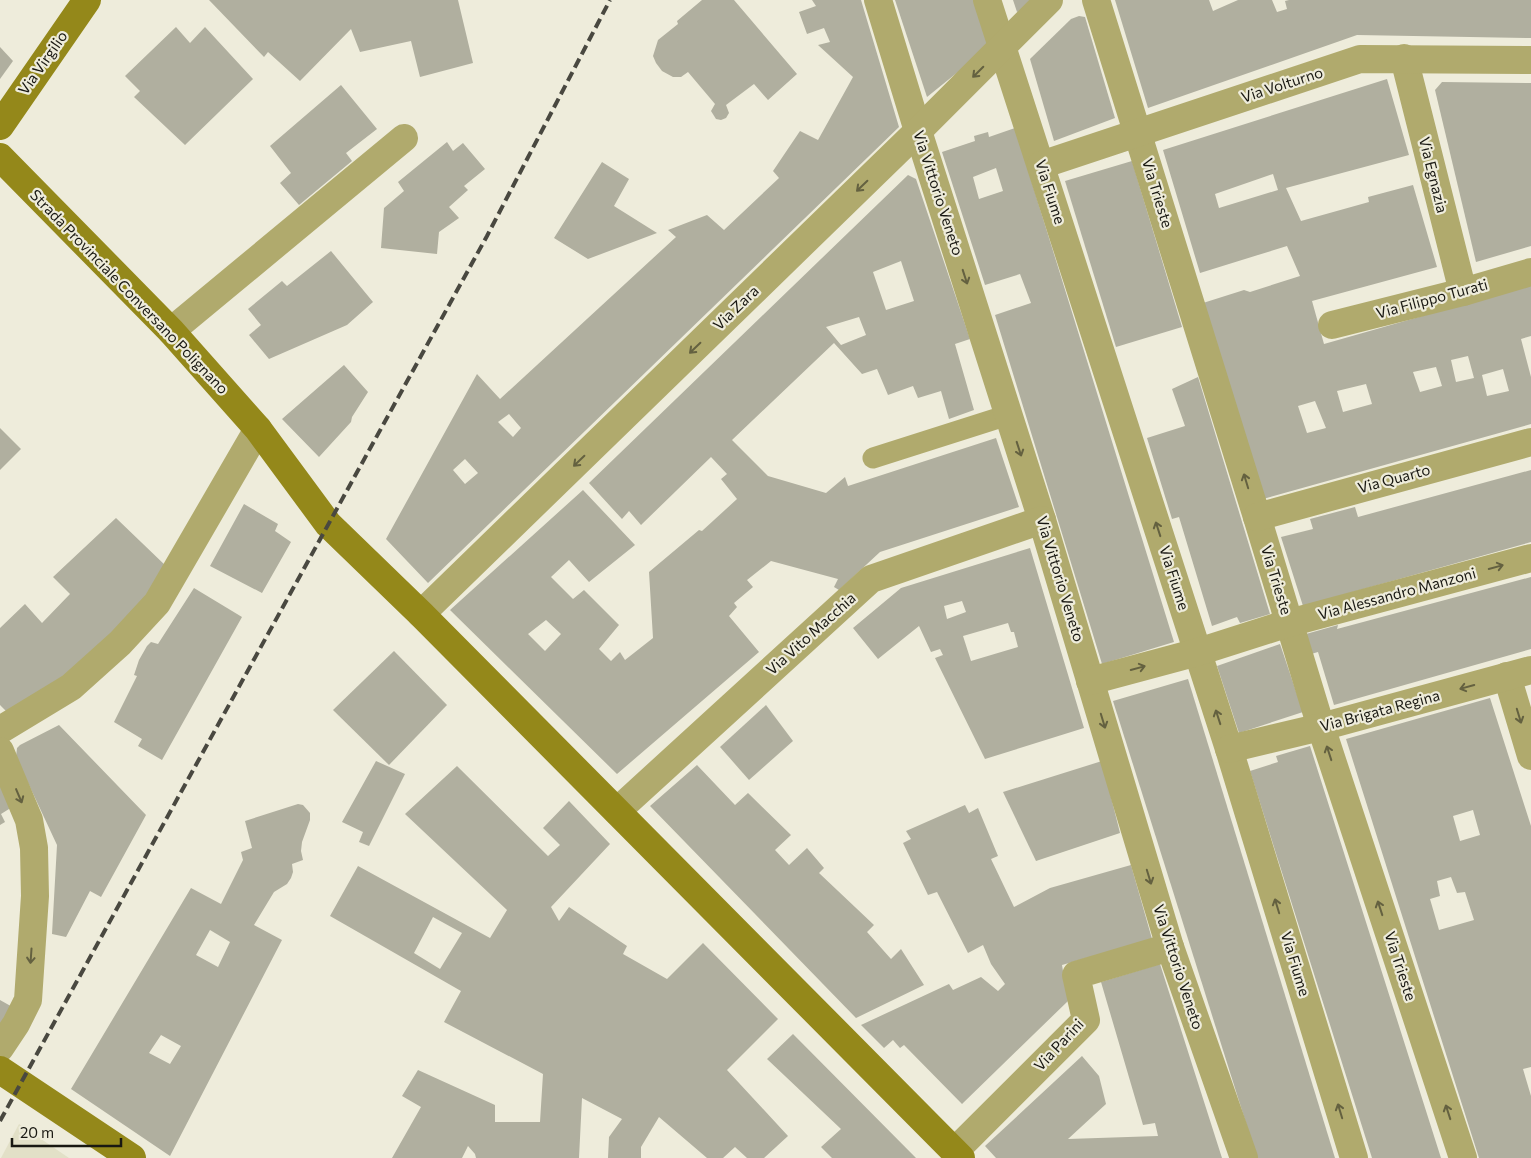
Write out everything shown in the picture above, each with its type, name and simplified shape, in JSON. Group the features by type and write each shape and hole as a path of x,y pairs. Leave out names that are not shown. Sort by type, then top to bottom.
{"main road":[{"name":"Via Virgilio","path":"0,126 86,0"},
{"name":"Strada Provinciale Conversano Polignano","path":"0,157 171,331 258,429 328,524 421,614 958,1155"},
{"path":"0,1070 132,1158"}],"street":[{"name":"Via Vittorio Veneto","path":"878,0 1042,520 1170,948 1244,1158"},
{"name":"Via Fiume","path":"987,0 1229,749 1354,1158"},
{"name":"Via Zara","path":"421,614 918,131 1049,0"},
{"name":"Via Trieste","path":"1096,0 1321,728 1463,1158"},
{"name":"Via Egnazia","path":"1404,58 1463,292"},
{"name":"Via Volturno","path":"1041,165 1360,59 1531,60"},
{"path":"171,331 404,138"},
{"name":"Via Filippo Turati","path":"1332,325 1463,292 1531,272"},
{"path":"0,730 71,687 120,643 157,603 258,429"},
{"name":"Via Quarto","path":"1257,517 1531,442"},
{"name":"Via Vito Macchia","path":"617,811 871,579 1042,520"},
{"name":"Via Alessandro Manzoni","path":"1090,681 1198,652 1289,623 1531,558"},
{"path":"1519,673 1531,756"},
{"name":"Via Brigata Regina","path":"1229,749 1321,728 1519,673"},
{"path":"0,751 29,820 34,848 35,896 28,1000 16,1024 0,1048"},
{"name":"Via Parini","path":"958,1155 1086,1020 1076,976 1170,948"}],"lane":[{"path":"873,458 1008,415"}],"shaded area":[{"path":"19,1124 69,1158 1,1158"}],"building":[{"path":"209,0 458,0 473,63 420,77 411,41 360,52 351,29 300,81 268,52 264,57"},
{"path":"702,0 734,0 797,74 768,100 754,84 726,105 729,113 726,118 721,120 716,119 711,111 715,104 688,72 681,77 673,77 662,71 653,56 658,40 678,24 677,21"},
{"path":"812,0 861,0 899,127 428,583 386,539 477,374 500,399 676,237 668,230 707,215 724,230 779,178 773,171 800,131 818,140 853,77 818,45 830,42 824,28 807,34 799,12 816,6","holes":["509,414 521,428 513,437 498,422","465,459 478,473 465,484 453,470"]},
{"path":"895,0 976,0 990,46 927,97"},
{"path":"1013,0 1036,0 1028,8 1017,12"},
{"path":"1115,0 1209,0 1213,11 1238,0 1272,0 1277,12 1287,9 1285,1 1289,0 1531,0 1531,38 1357,35 1148,108"},
{"path":"1079,16 1085,17 1115,118 1054,141 1030,59 1071,19"},
{"path":"176,27 190,43 205,27 253,79 185,145 134,97 140,91 125,76"},
{"path":"0,47 13,61 0,79"},
{"path":"1387,79 1409,155 1286,188 1301,221 1369,202 1368,197 1413,185 1437,267 1312,301 1324,344 1531,285 1531,336 1521,339 1531,377 1531,424 1263,499 1203,303 1244,290 1250,292 1300,276 1287,246 1200,273 1163,150","holes":["1273,174 1278,190 1219,208 1215,194","1468,356 1474,378 1456,382 1451,360","1436,367 1442,386 1420,392 1413,372","1503,369 1509,391 1487,396 1482,375","1366,384 1372,404 1343,412 1337,391","1315,401 1326,428 1307,433 1298,406"]},
{"path":"1442,82 1531,83 1531,246 1476,262 1435,90"},
{"path":"341,85 377,129 346,153 352,161 299,205 280,183 291,173 270,146"},
{"path":"1015,128 1174,642 1102,664 995,315 1031,303 1020,274 985,285 942,152 975,141 974,136 988,132 989,137","holes":["996,168 1003,191 979,199 973,177"]},
{"path":"447,142 453,151 463,143 485,169 464,186 468,190 449,207 459,218 439,232 437,254 381,248 384,208 404,191 398,182"},
{"path":"1132,161 1182,327 1116,347 1065,181"},
{"path":"602,162 629,179 614,206 657,233 588,259 554,238"},
{"path":"908,175 916,179 970,339 955,344 974,410 949,419 941,391 918,398 913,386 888,395 877,369 862,374 834,343 732,440 768,476 826,493 845,477 848,486 996,438 1019,507 880,552 839,590 834,587 838,579 771,561 747,580 753,587 734,603 737,607 729,616 759,652 617,774 450,610 583,490 635,545 589,582 569,560 551,577 573,599 584,590 619,625 599,649 611,661 620,652 625,660 653,638 649,572 699,530 702,531 737,499 721,479 727,474 711,457 641,525 629,511 622,519 589,483","holes":["901,261 914,301 886,310 873,272","859,317 866,335 841,345 826,327","546,620 561,634 545,651 528,634"]},
{"path":"331,251 373,302 347,325 269,359 249,335 261,325 248,309 282,281 287,286"},
{"path":"344,365 368,392 352,417 351,422 319,457 282,419"},
{"path":"1198,377 1270,614 1240,623 1237,617 1212,626 1179,517 1172,519 1147,438 1185,426 1172,389"},
{"path":"0,428 21,449 0,470"},
{"path":"1531,470 1531,542 1303,606 1281,537 1313,529 1310,519 1355,507 1358,517"},
{"path":"244,504 278,524 275,531 291,542 262,593 210,566"},
{"path":"116,518 167,567 147,595 99,650 58,683 7,712 0,705 0,628 25,604 42,623 70,594 53,577"},
{"path":"1030,548 1084,728 985,759 935,658 943,655 940,649 931,652 919,626 878,659 853,628 901,588","holes":["962,601 966,612 947,619 944,606","1008,623 1011,632 1014,632 1018,647 971,661 963,636"]},
{"path":"1531,577 1531,649 1334,705 1318,652 1311,654 1306,634 1338,625 1337,629"},
{"path":"194,588 242,617 162,760 138,746 142,739 114,722 137,676 134,675 139,660 147,646 151,642 158,644"},
{"path":"1280,644 1303,712 1239,733 1217,666"},
{"path":"394,651 447,705 389,765 333,710"},
{"path":"1188,679 1335,1158 1257,1158 1113,701"},
{"path":"1490,698 1531,826 1531,1067 1523,1069 1531,1096 1531,1158 1479,1158 1346,739","holes":["1473,810 1480,835 1460,841 1453,816","1451,877 1457,893 1465,892 1474,920 1439,930 1430,899 1440,896 1437,881"]},
{"path":"766,705 793,741 749,780 720,747"},
{"path":"59,725 146,815 101,897 90,891 66,937 52,934 57,845 16,757 17,748 20,745"},
{"path":"1310,746 1441,1158 1372,1158 1250,771 1278,762 1276,756"},
{"path":"376,761 405,774 369,846 359,842 363,832 342,822"},
{"path":"1102,761 1120,833 1036,861 1003,792"},
{"path":"697,765 735,805 748,793 791,835 775,850 789,865 807,848 824,868 819,873 874,925 867,932 891,959 901,949 924,985 856,1018 650,806"},
{"path":"457,766 548,856 560,845 543,828 569,801 610,844 551,907 559,921 569,907 627,946 623,954 667,979 703,943 778,1019 727,1070 788,1136 764,1158 747,1158 735,1147 723,1158 707,1158 659,1117 641,1147 641,1158 608,1158 609,1137 622,1119 582,1098 579,1158 476,1158 468,1146 462,1158 392,1158 421,1107 402,1096 418,1070 495,1105 495,1122 540,1122 543,1074 444,1022 461,991 330,916 358,866 490,938 507,910 405,814","holes":["433,917 462,933 440,969 414,953"]},
{"path":"0,769 17,804 1,814 5,822 0,825"},
{"path":"298,804 303,805 310,813 310,820 302,842 303,860 292,864 293,872 291,878 287,884 274,892 254,925 282,940 170,1156 71,1089 191,888 221,904 243,860 241,852 252,848 245,821","holes":["210,930 230,942 218,967 196,955","161,1035 181,1046 170,1064 149,1053"]},
{"path":"965,805 969,813 978,808 998,856 991,859 1014,907 1050,888 1131,865 1152,939 1062,965 1068,1001 962,1104 904,1045 900,1048 893,1040 884,1048 861,1025 949,984 953,990 981,977 998,991 1005,984 991,964 983,945 968,953 937,892 928,895 903,843 911,839 906,831"},
{"path":"1160,964 1222,1158 996,1158 985,1146 1082,1056 1099,1076 1106,1104 1068,1139 1158,1136 1155,1123 1143,1125 1101,982"},
{"path":"0,1000 16,1009 0,1039"},
{"path":"793,1034 916,1158 832,1158 821,1147 841,1129 767,1059"}],"railway":[{"path":"0,1121 487,236 610,0"}]}
